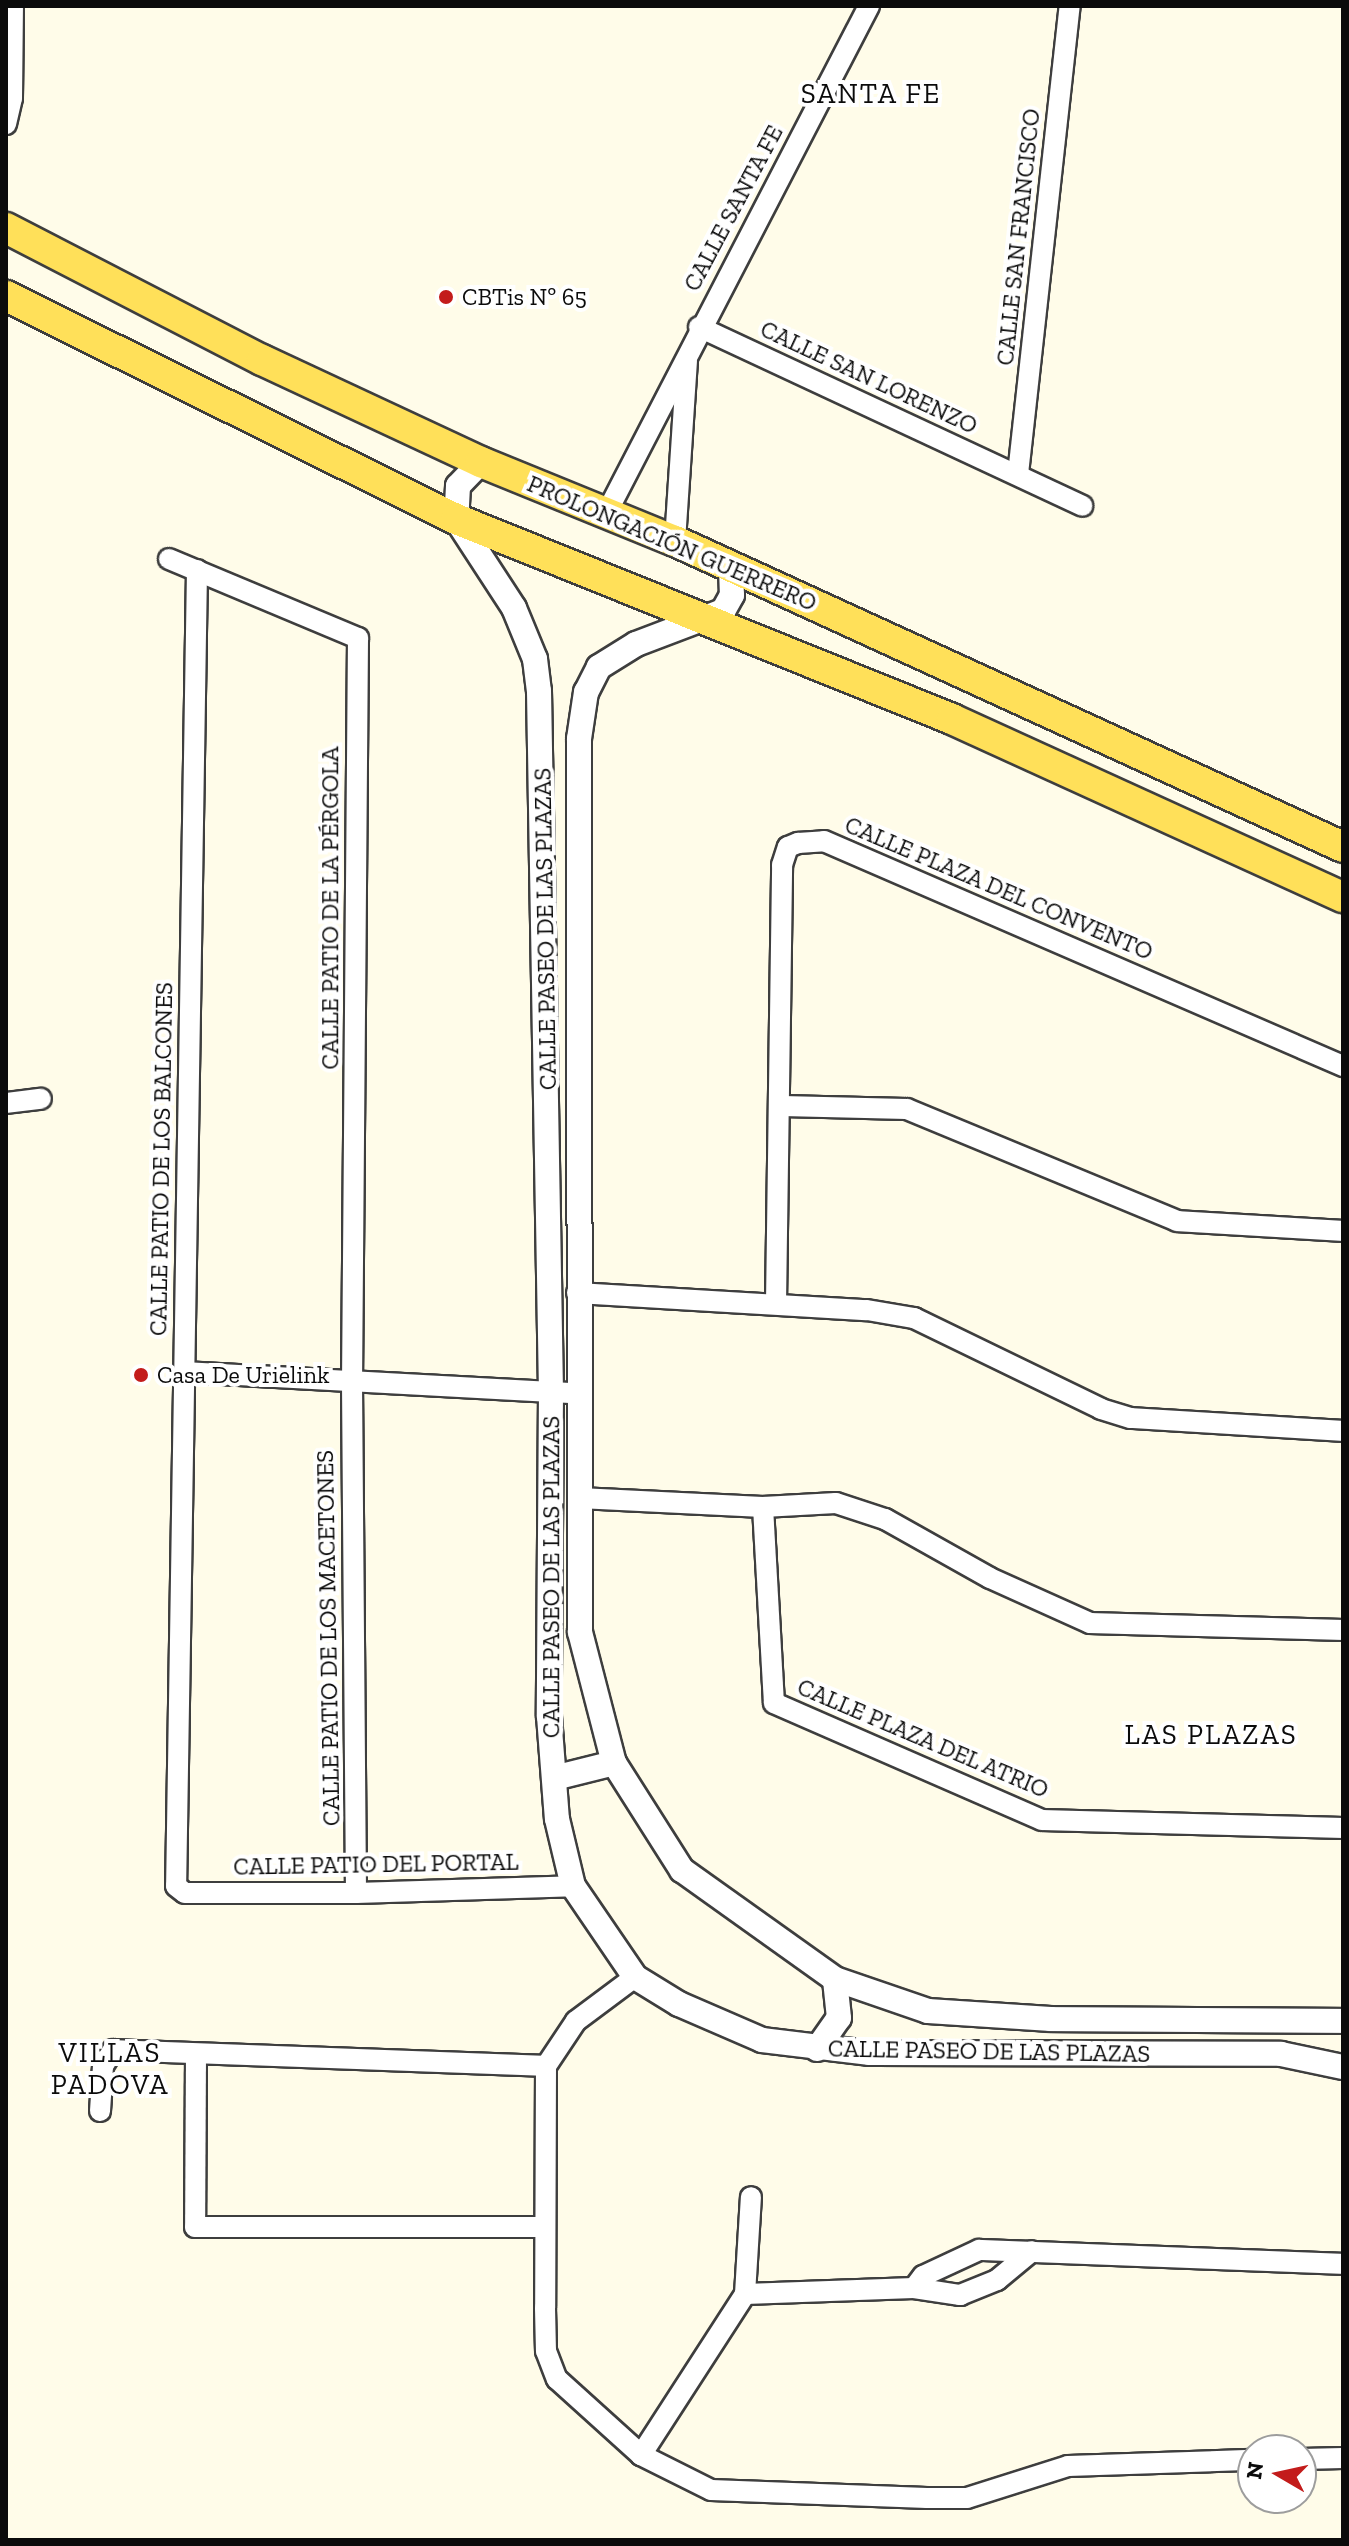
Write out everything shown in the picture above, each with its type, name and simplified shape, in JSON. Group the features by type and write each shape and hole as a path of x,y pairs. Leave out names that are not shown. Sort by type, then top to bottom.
{"main road":[{"name":"PROLONGACIÓN GUERRERO","path":"6,228 262,360 481,462 675,541 1343,847"},
{"path":"7,297 456,519 952,719 1343,897"},
{"path":"1036,759 1057,714"}],"street":[{"path":"6,124 13,6"},
{"name":"CALLE SANTA FE","path":"607,512 699,327 869,6"},
{"name":"CALLE SAN FRANCISCO","path":"1018,474 1070,6"},
{"name":"CALLE SAN LORENZO","path":"699,327 1082,506"},
{"name":"CALLE SANTA FE","path":"675,541 688,349"},
{"path":"456,519 458,486 481,462"},
{"name":"CALLE PASEO DE LAS PLAZAS","path":"456,519 514,608 535,659 539,691 551,1392 549,1716 559,1831 573,1886 635,1977 762,2040 817,2049 1281,2054 1343,2067"},
{"name":"CALLE PATIO DE LA PÉRGOLA","path":"169,559 358,638 352,1383"},
{"name":"CALLE PASEO DE LAS PLAZAS","path":"731,568 729,604 704,619 610,656 590,683 583,705 577,795 580,1632 614,1763 682,1870 835,1979 928,2011 1051,2019 1343,2021"},
{"name":"CALLE PATIO DE LOS BALCONES","path":"181,1891 176,1886 197,570"},
{"name":"CALLE PLAZA DEL CONVENTO","path":"776,1304 782,1106 782,865 788,847 807,841 824,841 1343,1066"},
{"path":"6,1103 41,1099"},
{"path":"782,1106 907,1109 1177,1221 1343,1231"},
{"path":"577,1293 776,1304 914,1318 1101,1409 1131,1418 1343,1431"},
{"path":"184,1372 578,1393"},
{"name":"CALLE PATIO DE LOS MACETONES","path":"352,1383 356,1893"},
{"path":"579,1498 763,1507 836,1503 885,1519 990,1578 1090,1623 1343,1630"},
{"name":"CALLE PLAZA DEL ATRIO","path":"763,1507 774,1703 1042,1820 1343,1828"},
{"path":"554,1778 614,1763"},
{"name":"CALLE PATIO DEL PORTAL","path":"181,1891 356,1893 573,1886"},
{"path":"635,1977 576,2021 546,2066 545,2227 550,2365 572,2397 641,2455 711,2490 940,2498 967,2498 1068,2466 1237,2461"},
{"path":"817,2049 839,2018 835,1979"},
{"path":"100,2111 103,2066 113,2050 546,2066"},
{"path":"196,2054 195,2227 545,2227"},
{"path":"641,2455 745,2294 751,2197"},
{"path":"914,2288 923,2276 979,2250 1343,2264"},
{"path":"745,2294 914,2288 946,2296 979,2290 1032,2251"},
{"path":"1317,2459 1343,2458"}],"place":[{"name":"CBTis Nº 65","path":"446,297"},
{"name":"Casa De Urielink","path":"141,1375"}],"district":[{"name":"SANTA FE","path":"871,94"},
{"name":"LAS PLAZAS","path":"1211,1735"},
{"name":"VILLAS PADOVA","path":"110,2069"}]}
